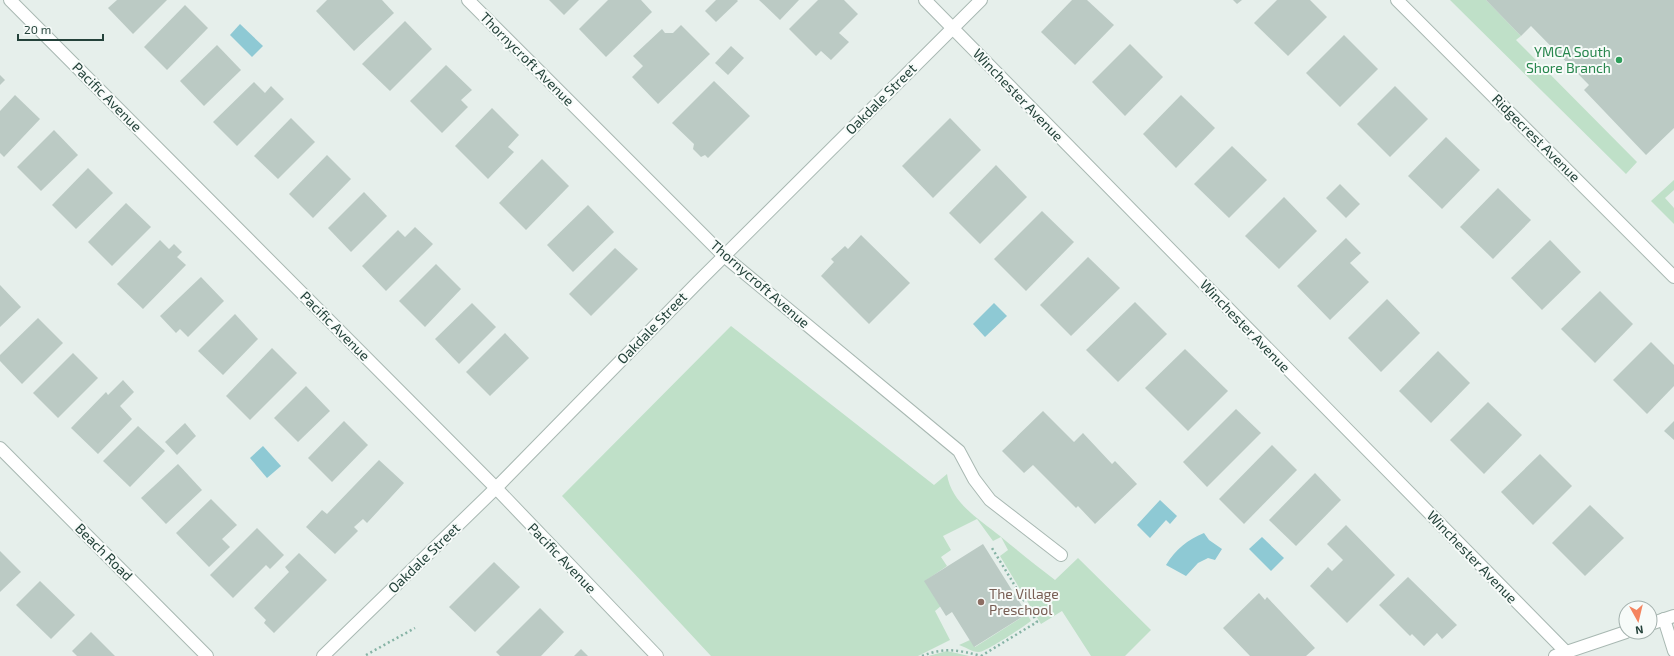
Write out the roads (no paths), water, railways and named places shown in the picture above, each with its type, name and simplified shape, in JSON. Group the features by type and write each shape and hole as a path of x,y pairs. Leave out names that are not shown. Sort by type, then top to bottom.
{"street":[{"name":"Pacific Avenue","path":"10,0 496,488 657,656"},
{"name":"Thornycroft Avenue","path":"468,0 724,256 959,451 974,479 990,500 1061,556"},
{"name":"Winchester Avenue","path":"925,0 1560,654"},
{"name":"Oakdale Street","path":"323,656 496,488 724,256 981,0"},
{"name":"Ridgecrest Avenue","path":"1397,0 1674,277"},
{"name":"Beach Road","path":"0,448 207,656"},
{"path":"1658,621 1669,617 1674,651"},
{"path":"1560,654 1618,635"}],"water":[{"path":"240,24 263,46 252,57 230,35"},
{"path":"994,303 1007,316 985,337 973,324"},
{"path":"263,446 281,466 267,478 250,458"},
{"path":"1160,500 1177,516 1170,524 1166,520 1150,538 1137,525"},
{"path":"1204,533 1209,540 1222,549 1215,560 1208,558 1198,563 1186,576 1166,565 1182,546"},
{"path":"1262,537 1284,558 1271,571 1249,549"}],"place":[{"name":"YMCA South Shore Branch","path":"1619,60"},
{"name":"The Village Preschool","path":"981,602"}]}
